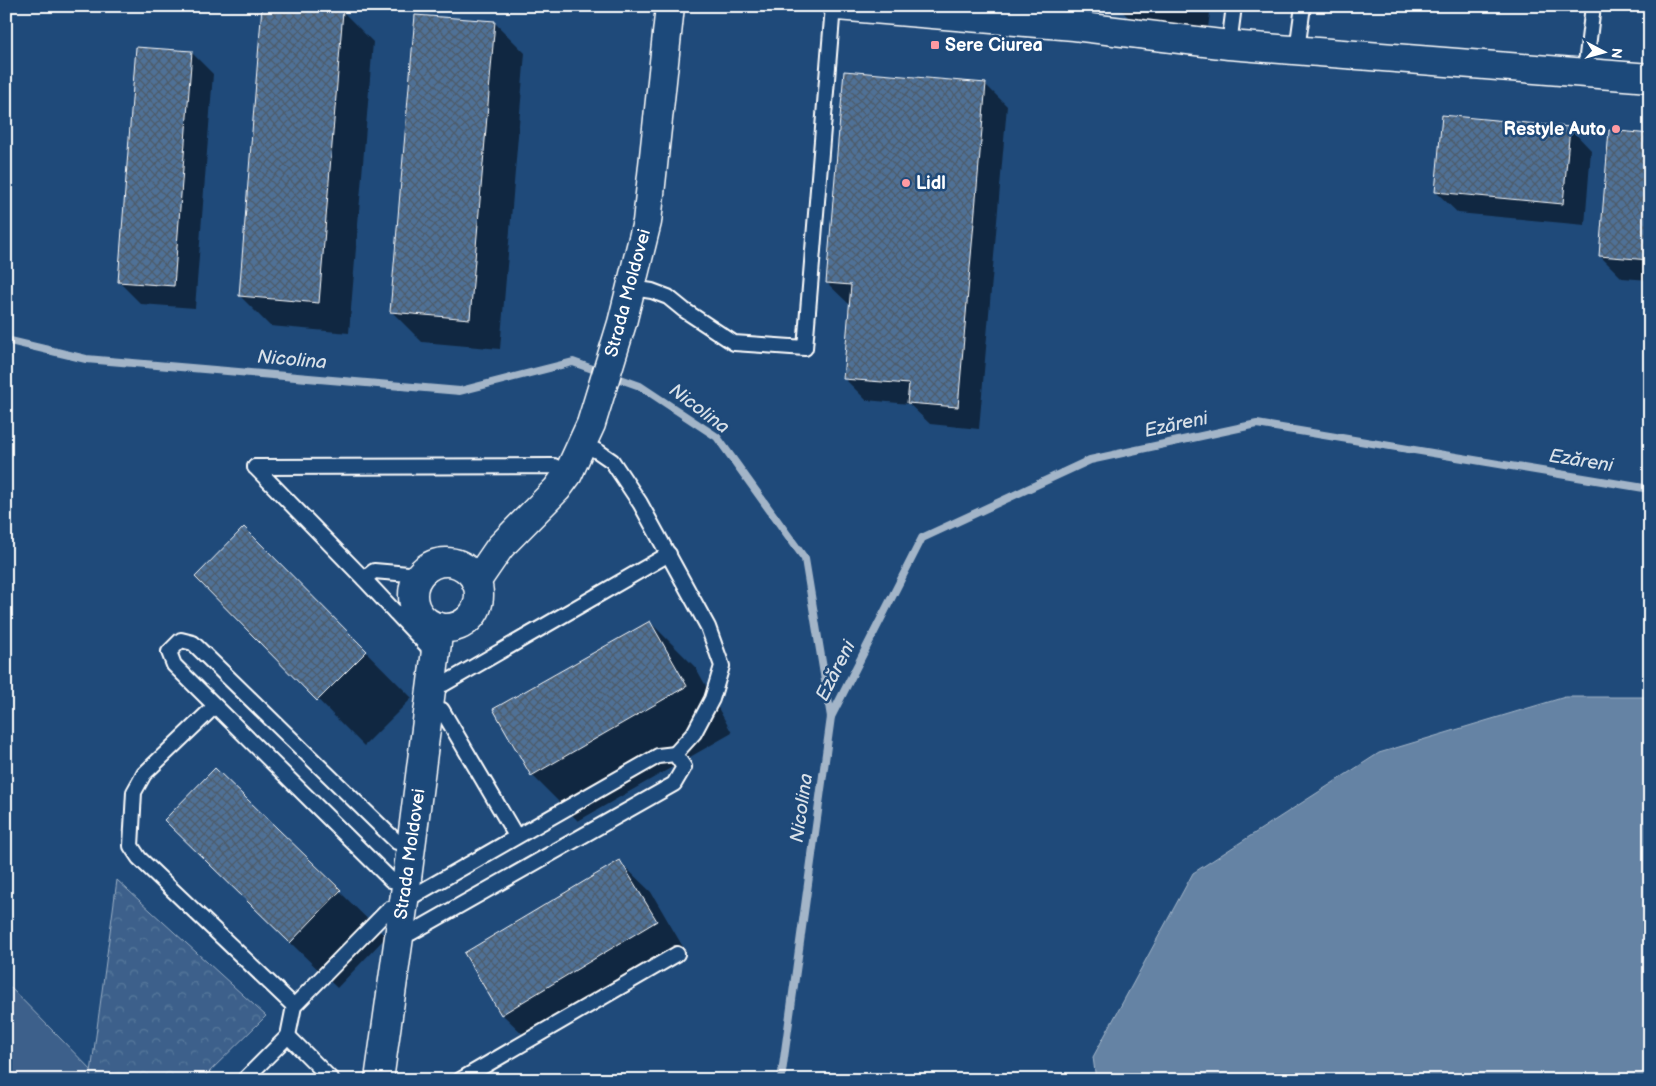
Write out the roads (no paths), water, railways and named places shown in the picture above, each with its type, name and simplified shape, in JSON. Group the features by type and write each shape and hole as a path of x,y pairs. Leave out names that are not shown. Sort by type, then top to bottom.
{"street":[{"name":"Strada Moldovei","path":"467,574 500,547 557,489 568,474 587,434 632,288 648,222 670,6"},
{"path":"835,6 1075,16 1229,45 1650,78"},
{"path":"444,562 467,574 478,592 478,602 468,620 449,628 431,623 415,607 412,596 414,585 427,568 444,562"},
{"name":"Strada Moldovei","path":"379,1080 432,687 431,623"}],"lane":[{"path":"632,288 652,291 668,297 684,310 734,343 805,348 835,6"},
{"path":"1229,45 1234,6"},
{"path":"1297,50 1303,6"},
{"path":"1585,72 1593,6"},
{"path":"244,1080 288,1036 294,1006 389,909 403,905 415,894 658,756 675,754 694,734 712,699 722,666 708,627 640,503 612,461 599,452 587,434"},
{"path":"516,836 442,710 432,687 428,647 255,468 554,466 568,474"},
{"path":"432,687 444,684 669,554"},
{"path":"364,579 374,571 420,575"},
{"path":"395,612 431,623"},
{"path":"411,845 397,842 193,643 181,640 170,652 174,665 391,880 403,905 411,933 674,784 684,767 675,754"},
{"path":"215,706 144,774 134,792 130,846 139,858 294,1006"},
{"path":"460,1080 677,954"},
{"path":"288,1036 332,1080"}],"waterway":[{"name":"Nicolina","path":"6,340 86,359 460,391 573,362 640,386 717,437 805,559 831,717 781,1080"},
{"name":"Ezăreni","path":"831,717 922,538 1090,460 1257,424 1650,489"}],"place":[{"name":"Sere Ciurea","path":"935,45"},
{"name":"Restyle Auto","path":"1616,129"},
{"name":"Lidl","path":"906,183"}]}
